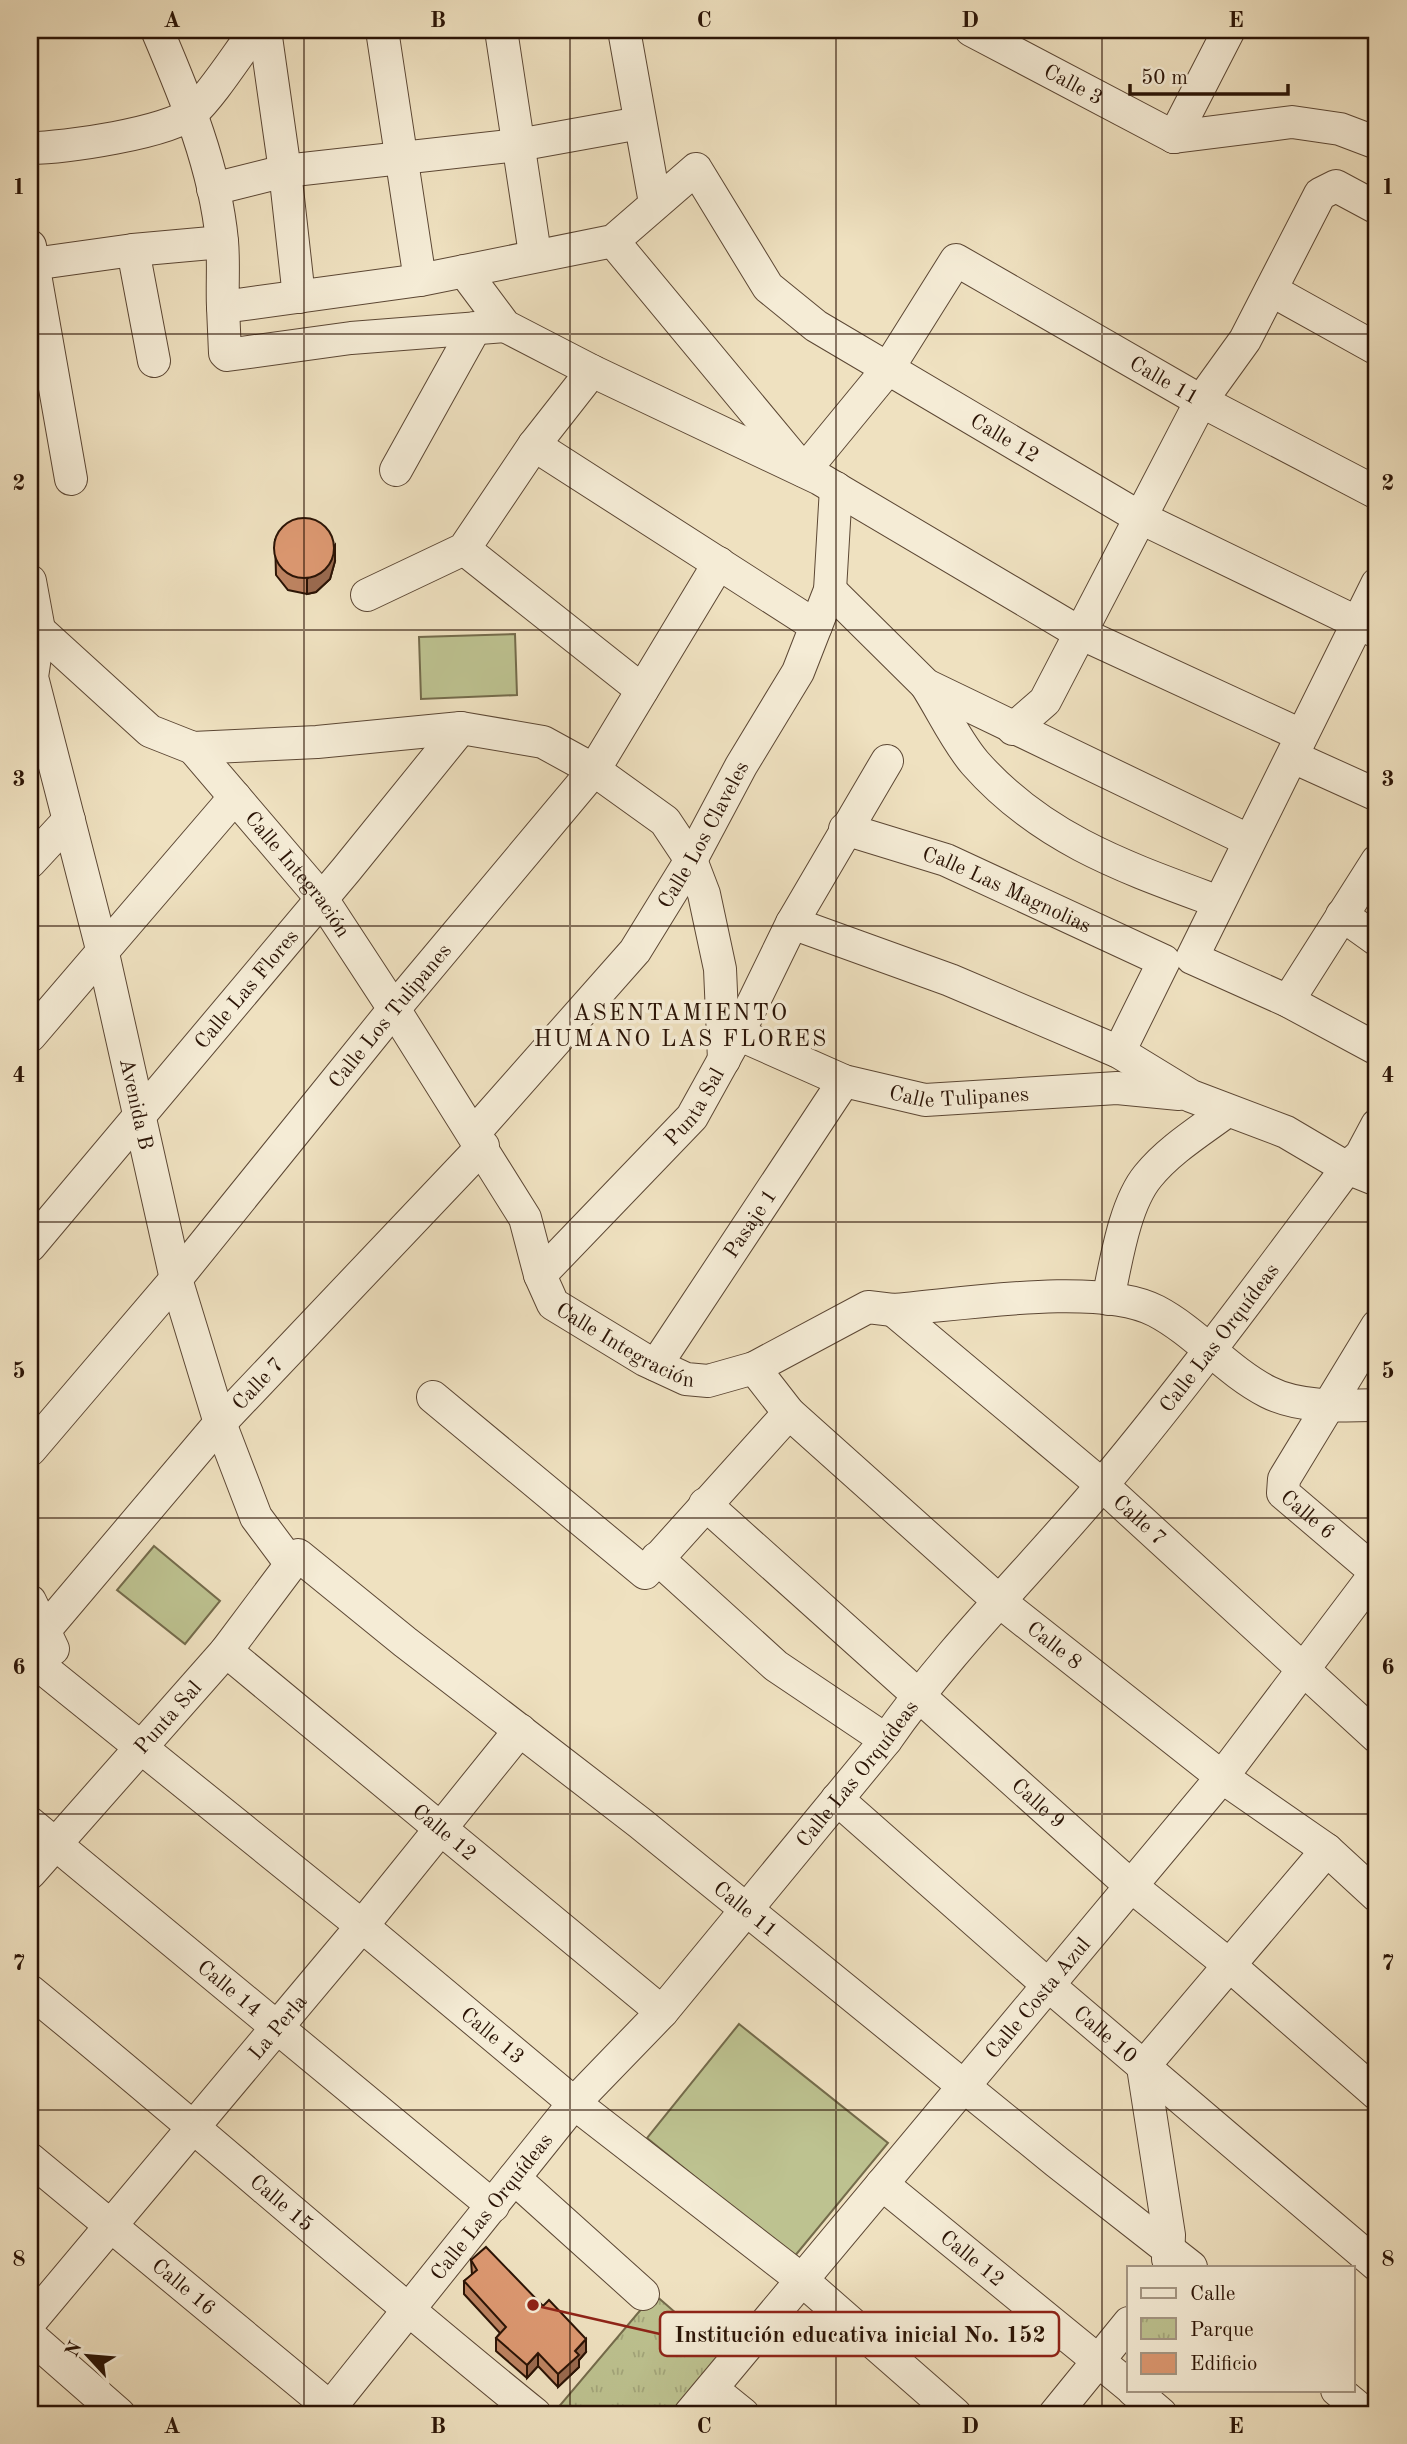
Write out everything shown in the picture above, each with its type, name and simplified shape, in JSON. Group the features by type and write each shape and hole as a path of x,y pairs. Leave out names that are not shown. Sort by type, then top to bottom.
{"street":[{"path":"157,30 192,113 213,188 222,242 227,355 351,338 490,327 592,371 836,488 1080,633 1297,746 1377,795"},
{"path":"30,148 64,148 144,131 192,113 256,30"},
{"path":"265,30 299,297"},
{"path":"382,30 420,279"},
{"path":"500,30 535,254"},
{"path":"223,307 420,279 535,254 613,241 655,203 624,30"},
{"name":"Calle 3","path":"971,30 1174,137"},
{"path":"1174,137 1229,30"},
{"path":"213,188 285,171 517,145 640,122"},
{"path":"1174,137 1292,122 1340,129 1377,143"},
{"name":"Calle 12","path":"655,203 696,169 768,287 816,326 1139,517 1368,627"},
{"path":"1013,729 1045,701 1201,401 1245,340 1314,204 1321,194 1336,186 1377,208"},
{"path":"613,241 803,471"},
{"path":"71,479 31,255 222,242"},
{"path":"134,250 154,361"},
{"name":"Calle 11","path":"887,370 956,260 1201,401 1377,493"},
{"path":"464,271 490,327"},
{"path":"1271,290 1377,349"},
{"path":"396,470 490,327"},
{"path":"803,471 887,370"},
{"path":"367,595 464,549 534,445 592,371"},
{"path":"534,445 816,626"},
{"name":"Calle Los Claveles","path":"478,1140 635,951 691,860 741,766 798,673 830,590 836,488"},
{"path":"464,549 642,690"},
{"name":"Calle Los Tulipanes","path":"30,1450 176,1279 394,1009 594,770 719,563"},
{"name":"Avenida B","path":"30,581 34,630 31,678 103,949 176,1279 220,1423 256,1517 295,1560"},
{"path":"1119,1052 1178,959 1219,902 1297,746 1368,627 1377,584"},
{"path":"830,590 926,685 974,762 1026,810 1077,846 1219,902"},
{"name":"Calle Integración","path":"34,630 150,731 193,748 317,742 461,728 543,742 594,770 665,821 691,860 704,894 720,969 731,1047"},
{"path":"926,685 1248,840"},
{"name":"Calle Las Flores","path":"30,1246 322,899 461,728"},
{"name":"Calle Integración","path":"193,748 322,899 394,1009 525,1217 540,1275 552,1304 656,1365 686,1380 708,1381 754,1368 868,1307 893,1310 1071,1296 1108,1299 1155,1310 1267,1392 1299,1403 1373,1407"},
{"name":"Punta Sal","path":"540,1275 692,1117 731,1047 792,923 887,761"},
{"path":"30,1037 235,797"},
{"path":"30,862 69,820"},
{"name":"Calle Las Magnolias","path":"845,829 946,860 1178,959 1288,1001 1377,1049"},
{"path":"1288,1001 1377,861"},
{"path":"1342,915 1377,940"},
{"name":"Calle Tulipanes","path":"792,923 950,980 1119,1052 1191,1096 1286,1132 1347,1168 1377,1180"},
{"name":"Calle Tulipanes","path":"731,1047 844,1081 925,1100 1117,1087 1191,1096"},
{"name":"Pasaje 1","path":"656,1365 844,1081"},
{"path":"1108,1299 1120,1246 1146,1178 1164,1158 1227,1111"},
{"name":"Calle Las Orquídeas","path":"331,2412 406,2311 574,2103 662,2012 886,1740 918,1693 1102,1485 1210,1349 1347,1168 1362,1156 1377,1125"},
{"name":"Calle 7","path":"37,1645 220,1423 478,1140"},
{"name":"Calle 7","path":"893,1310 1102,1485 1377,1737"},
{"path":"1328,1403 1377,1326"},
{"name":"Calle 8","path":"754,1368 789,1413 999,1601 1222,1777 1327,1850 1377,1896"},
{"path":"433,1397 776,1666 886,1740"},
{"name":"Calle 6","path":"1328,1403 1284,1479 1283,1493 1377,1573"},
{"path":"651,1566 789,1413"},
{"name":"Calle 9","path":"705,1504 1131,1886 1228,1964 1377,2094"},
{"name":"Calle 11","path":"295,1560 520,1730 746,1909 964,2085 1175,2261"},
{"name":"Punta Sal","path":"30,1872 226,1651 295,1560"},
{"name":"Calle Costa Azul","path":"690,2414 1222,1777 1377,1573"},
{"path":"30,1601 37,1645"},
{"name":"Calle 13","path":"37,1645 74,1694 362,1926 574,2103 802,2280 955,2414"},
{"name":"Calle 12","path":"226,1651 662,2012"},
{"name":"La Perla","path":"30,2322 362,1926 520,1730"},
{"name":"Calle 10","path":"837,1799 1143,2067 1377,2265"},
{"name":"Calle 14","path":"30,1823 493,2206"},
{"path":"1175,2261 1143,2067 1327,1850"},
{"name":"Calle 15","path":"30,1991 195,2126 406,2311 535,2414"},
{"name":"Calle 16","path":"30,2159 331,2412"},
{"path":"514,2178 643,2294"},
{"name":"Calle 12","path":"882,2184 1127,2384"},
{"path":"1055,2414 1127,2326"},
{"path":"30,2336 118,2414"},
{"path":"712,2389 743,2414"},
{"path":"1135,2392 1161,2414"},
{"path":"1339,2392 1366,2414"}],"green space":[{"path":"515,634 517,695 421,699 419,637"},
{"path":"154,1546 220,1601 185,1644 117,1590"},
{"path":"739,2024 888,2143 794,2257 647,2138"},
{"path":"654,2294 722,2353 670,2414 561,2414 556,2410"}],"building":[{"path":"304,518 321,523 329,531 334,548 329,565 321,573 304,578 287,573 279,565 274,548 279,531 287,523"},
{"path":"486,2247 543,2306 549,2300 586,2339 575,2351 579,2355 558,2374 538,2353 527,2365 496,2338 506,2327 464,2281 477,2270 471,2260"}],"place":[{"name":"Institución educativa inicial No. 152","path":"533,2305"}],"district":[{"name":"ASENTAMIENTO HUMANO LAS FLORES","path":"681,1025"}]}
